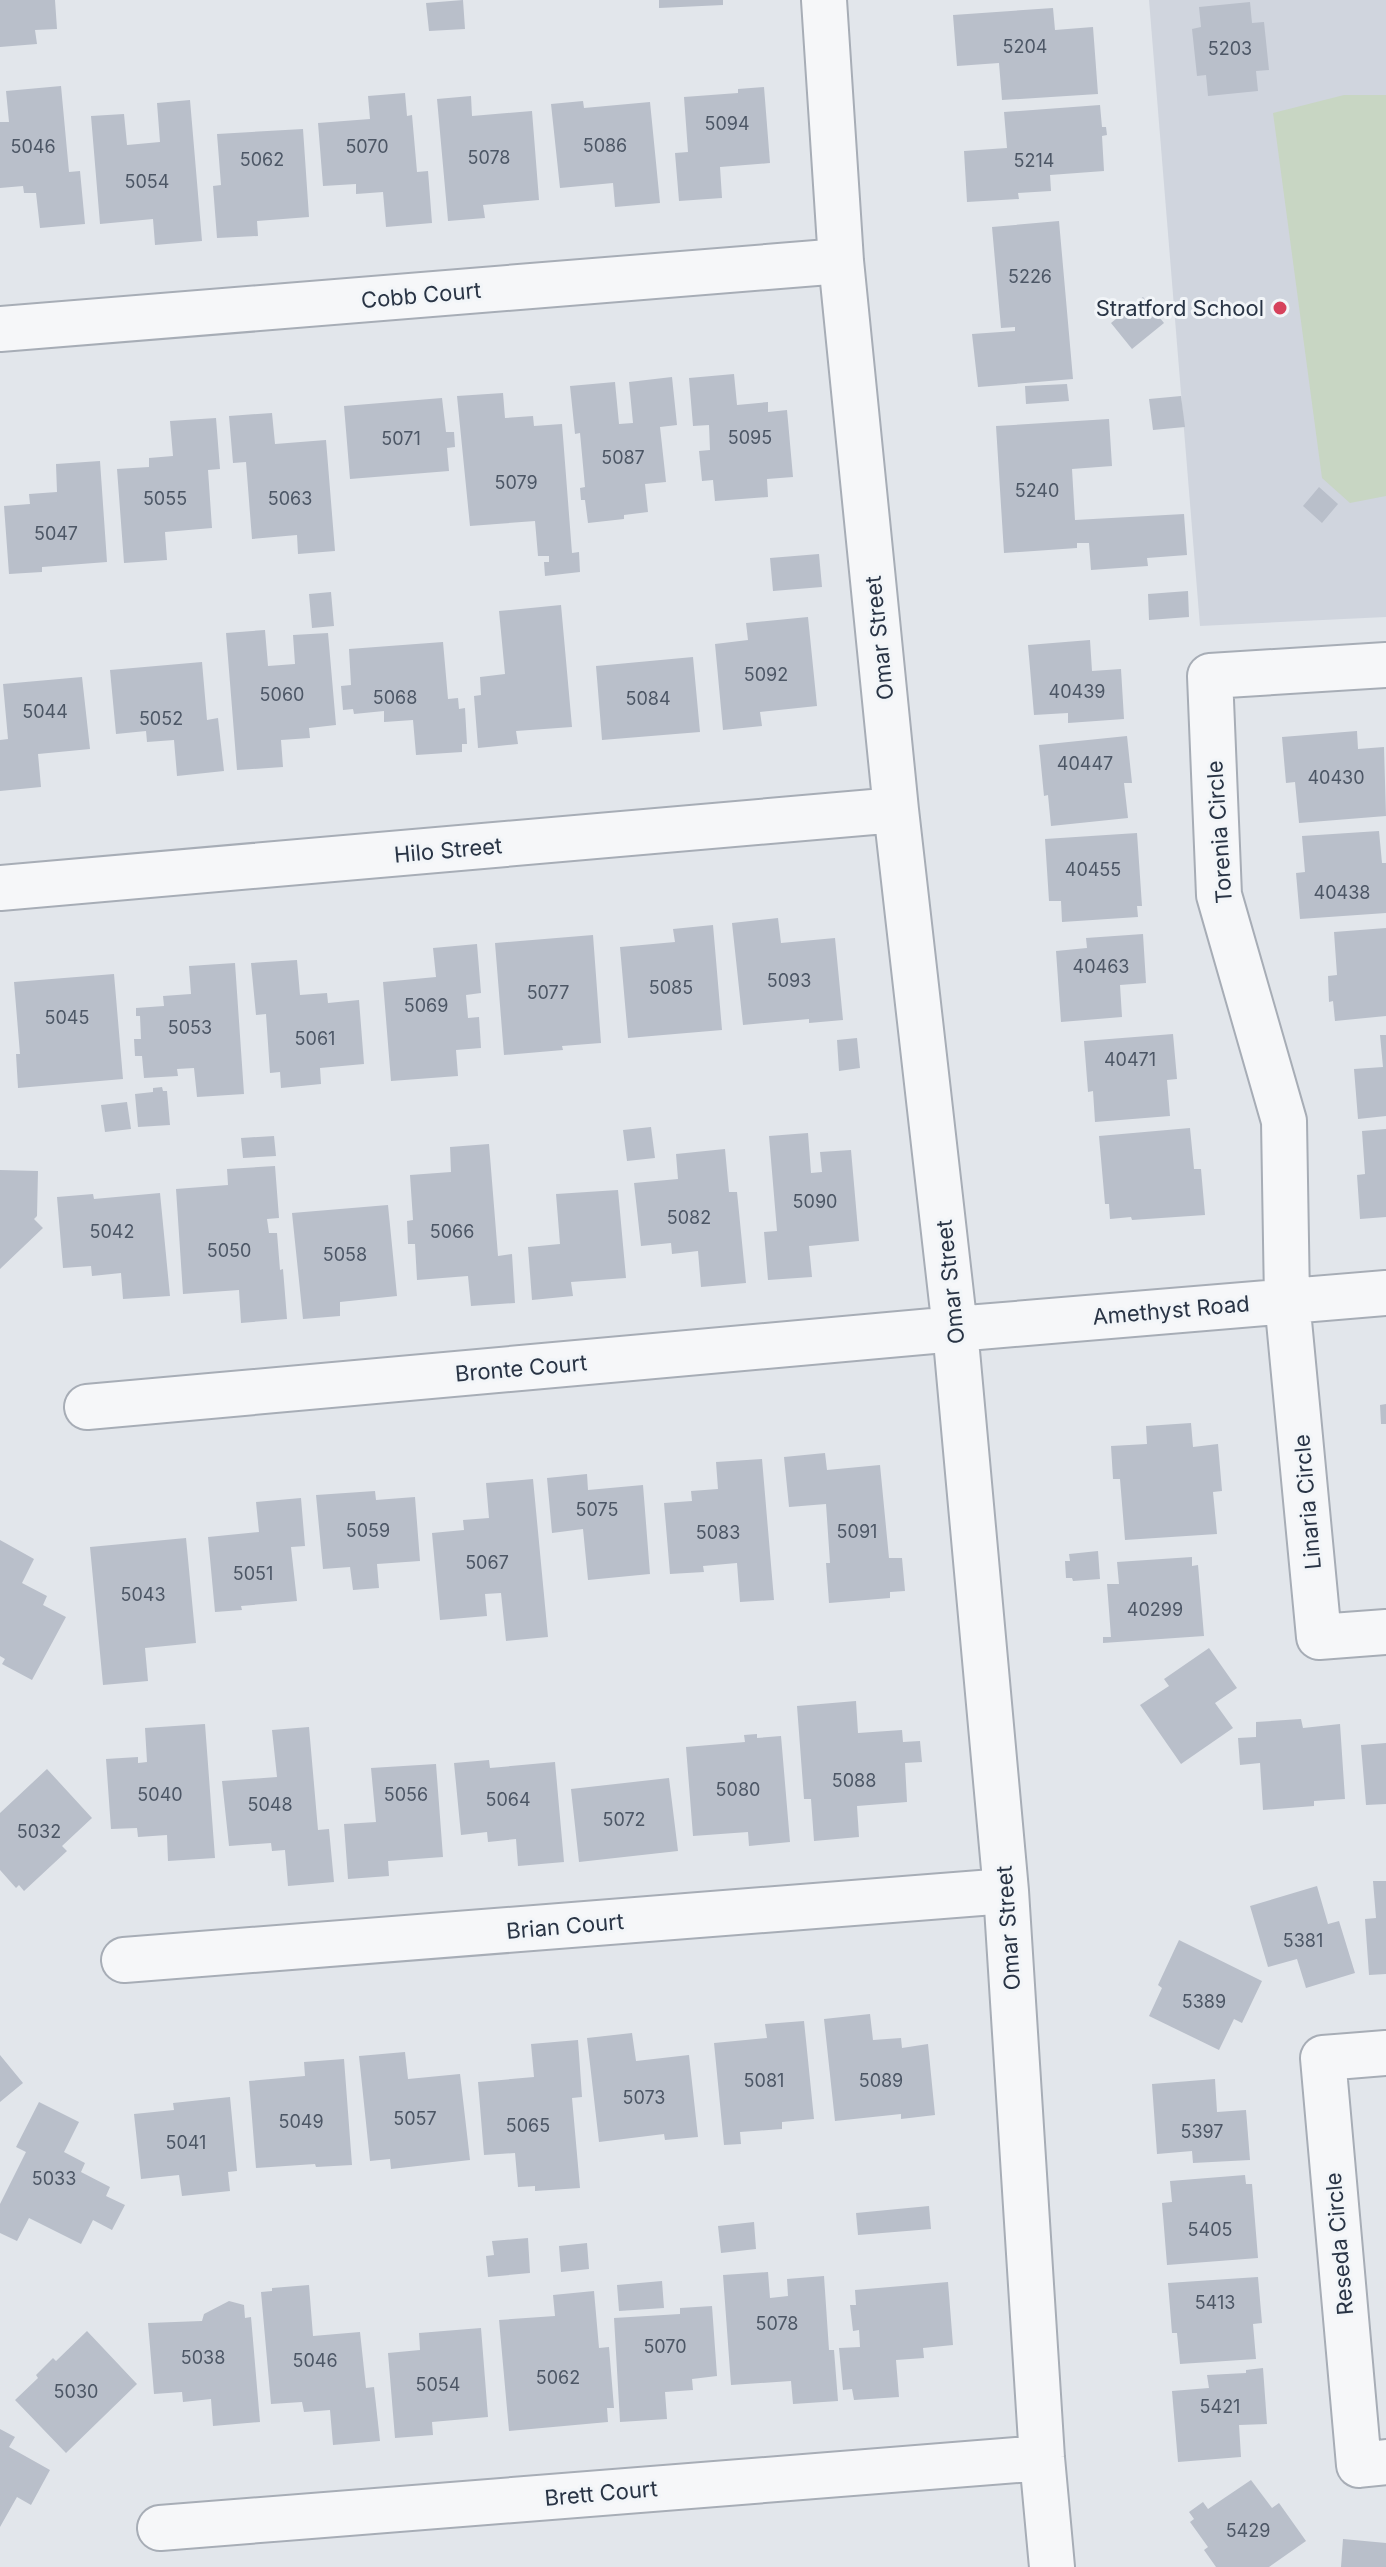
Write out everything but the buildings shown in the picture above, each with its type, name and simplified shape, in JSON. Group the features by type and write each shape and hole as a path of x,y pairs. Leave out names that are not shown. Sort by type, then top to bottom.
{"street":[{"name":"Omar Street","path":"824,0 841,261 896,810 955,1329 1006,1891 1042,2458 1052,2567"},
{"name":"Cobb Court","path":"0,329 841,261"},
{"name":"Torenia Circle","path":"1287,1300 1284,1121 1219,895 1210,676 1386,665"},
{"name":"Hilo Street","path":"0,888 896,810"},
{"name":"Amethyst Road","path":"955,1329 1386,1293"},
{"name":"Linaria Circle","path":"1287,1300 1319,1637 1386,1632"},
{"name":"Bronte Court","path":"87,1407 955,1329"},
{"name":"Brian Court","path":"124,1960 1006,1891"},
{"name":"Reseda Circle","path":"1386,2053 1323,2058 1359,2465 1386,2462"},
{"name":"Brett Court","path":"160,2528 1042,2458"}],"shaded area":[{"name":"Stratford School","path":"1149,0 1386,0 1386,617 1200,626"}],"green space":[{"path":"1344,95 1386,95 1386,496 1350,503 1322,478 1273,113"}],"place":[{"name":"Stratford School","path":"1280,308"}]}
